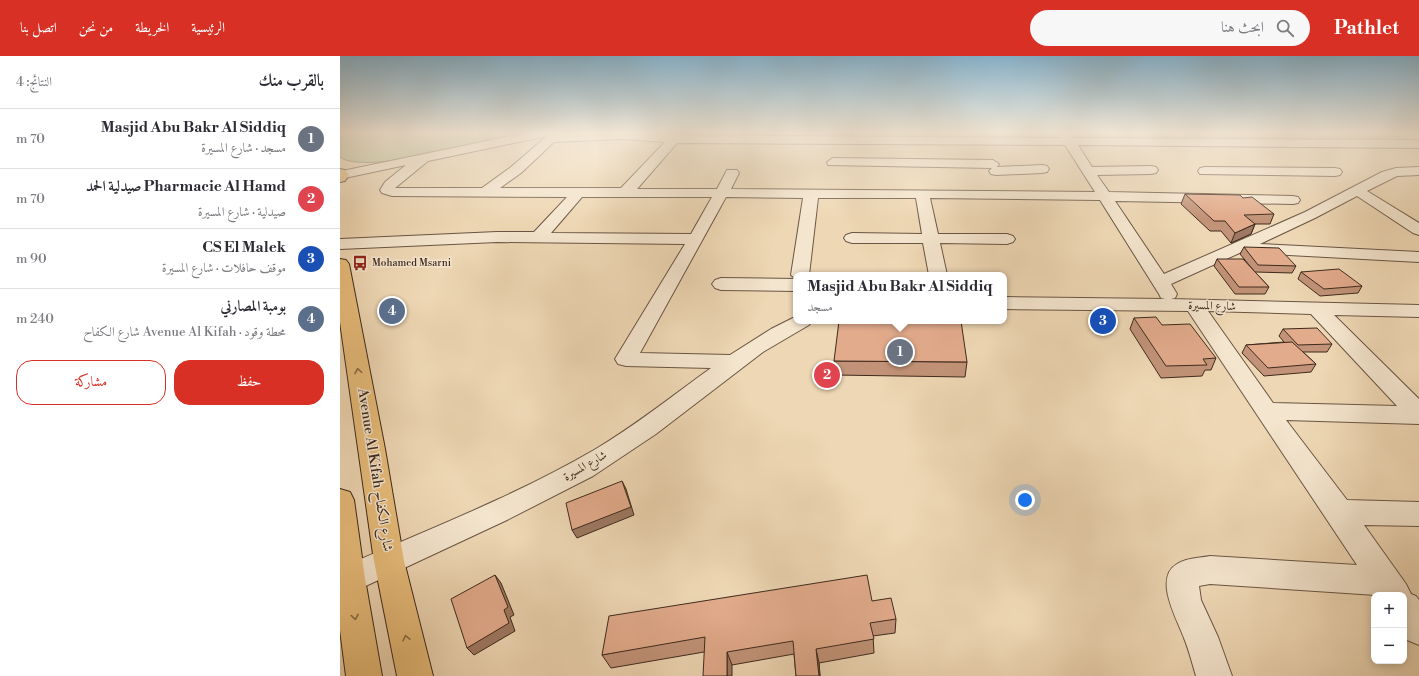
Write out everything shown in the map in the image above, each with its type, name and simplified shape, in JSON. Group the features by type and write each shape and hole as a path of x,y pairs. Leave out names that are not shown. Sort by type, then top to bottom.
{"main road":[{"name":"Avenue Al Kifah شارع الكفاح","path":"340,264 372,449 389,561 415,676"},
{"path":"340,500 345,581 364,676"}],"street":[{"path":"341,175 410,161"},
{"path":"420,161 386,190 392,192 721,194 826,181 994,167 1042,168"},
{"path":"486,192 516,170 525,161"},
{"path":"626,193 655,161"},
{"path":"801,272 830,161"},
{"path":"992,161 1003,194"},
{"path":"1081,161 1161,282 1184,305 1266,411 1339,512 1390,588"},
{"path":"1247,161 1310,215"},
{"path":"1397,161 1416,171"},
{"path":"1088,171 1151,170"},
{"path":"1205,171 1335,172"},
{"path":"1161,282 1310,215 1396,172 1416,171"},
{"path":"732,173 626,359 733,362"},
{"path":"826,181 922,194 1003,194 1293,200"},
{"path":"1358,191 1419,230"},
{"path":"539,237 578,193"},
{"path":"922,194 937,272"},
{"path":"1391,212 1419,213"},
{"path":"340,244 497,237 696,238"},
{"path":"852,238 1007,239"},
{"path":"1240,247 1419,257"},
{"path":"721,284 793,285"},
{"name":"شارع المسيرة","path":"1007,303 1184,305 1318,310 1419,311"},
{"path":"1318,310 1419,415"},
{"name":"شارع المسيرة","path":"345,581 515,505 562,480 625,443 706,384 733,362 757,346 797,324"},
{"path":"1266,411 1419,415"},
{"path":"1339,512 1419,514"},
{"path":"1214,676 1201,637 1185,602 1182,581 1188,574 1210,570 1390,588"},
{"path":"1407,611 1419,628"}],"green space":[{"path":"351,161 389,161 375,162"}],"building":[{"path":"1185,194 1240,195 1243,198 1252,197 1274,214 1244,215 1255,224 1235,233 1225,221 1214,221"},
{"path":"1244,247 1279,248 1296,266 1258,265"},
{"path":"1217,259 1243,259 1269,287 1239,287"},
{"path":"1339,269 1362,286 1324,289 1301,272"},
{"path":"1156,317 1162,325 1190,324 1216,358 1203,359 1207,365 1166,366 1134,318"},
{"path":"839,324 961,324 967,362 834,361"},
{"path":"1317,328 1332,344 1298,345 1283,329"},
{"path":"1292,342 1316,364 1268,368 1246,345"},
{"path":"622,481 631,507 572,530 566,503"},
{"path":"495,575 508,607 504,610 509,623 467,648 451,599"},
{"path":"867,575 872,601 891,598 896,619 870,623 874,639 816,649 819,676 796,676 793,641 727,652 727,676 703,676 705,637 602,655 609,616"}],"place":[{"name":"Mohamed Msarni","path":"360,263"},
{"name":"بومبة المصارني","path":"392,311"},
{"name":"CS El Malek","path":"1103,321"},
{"name":"Masjid Abu Bakr Al Siddiq","path":"900,352"},
{"name":"Pharmacie Al Hamd صيدلية الحمد","path":"827,375"}]}
